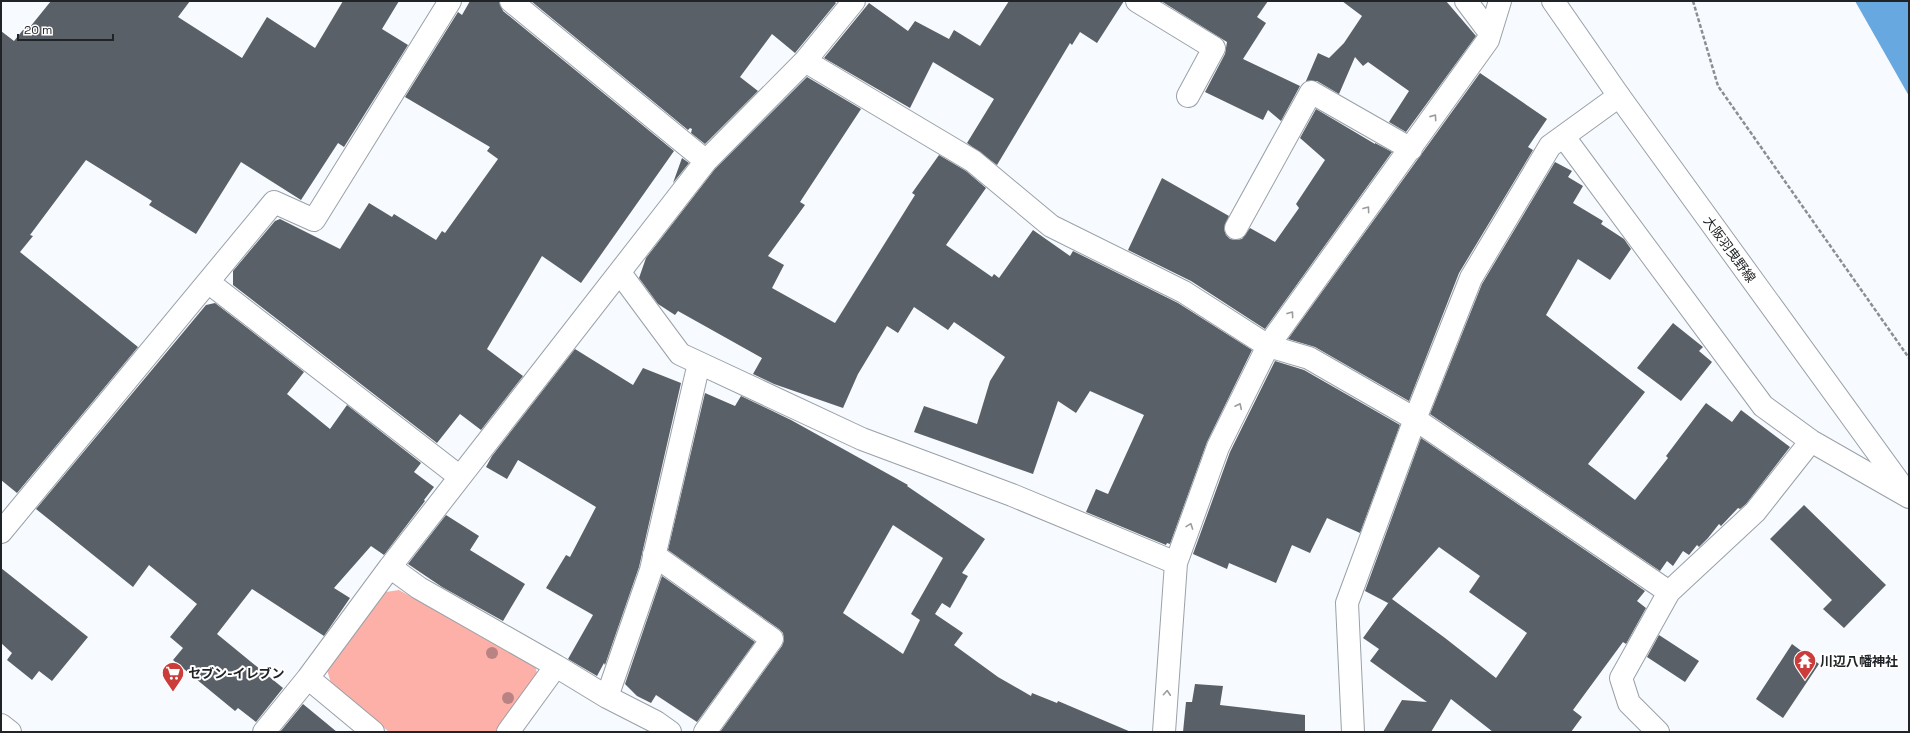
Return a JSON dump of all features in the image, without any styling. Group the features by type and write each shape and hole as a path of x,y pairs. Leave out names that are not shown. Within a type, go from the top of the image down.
{"street":[{"path":"1,532 274,202 314,220 450,1"},
{"path":"511,1 706,161"},
{"path":"264,732 308,678 390,567 706,161 805,61 854,1"},
{"path":"1137,1 1214,48 1188,96"},
{"path":"1466,1 1490,33"},
{"path":"1164,732 1176,563 1218,447 1268,346 1488,40 1500,1"},
{"name":"大阪羽曳野線","path":"1553,1 1619,96 1909,496"},
{"path":"805,61 973,161 1051,226 1184,292 1268,346 1309,358 1415,419 1669,592"},
{"path":"1236,228 1311,92 1411,149"},
{"path":"1353,732 1346,603 1415,419 1471,278 1550,146 1619,96"},
{"path":"1564,136 1763,406 1812,441 1909,496"},
{"path":"620,273 680,354 862,439 1012,495 1176,563"},
{"path":"208,282 460,477"},
{"path":"607,698 651,570 699,363"},
{"path":"1658,732 1629,703 1621,678 1669,592 1755,512 1812,441"},
{"path":"654,555 772,639 705,732"},
{"path":"390,567 419,588 556,666 607,698 656,722 670,732"},
{"path":"508,732 556,666"},
{"path":"308,678 373,732"},
{"path":"1,725 10,732"}],"path":[{"path":"1693,1 1718,86 1909,358"}],"shaded area":[{"path":"399,590 535,665 538,677 498,732 389,732 331,683 327,670 386,592"}],"water":[{"path":"1855,1 1909,1 1909,96"}],"building":[{"path":"51,1 190,1 178,17 242,58 267,17 315,48 343,1 399,1 382,29 408,45 344,147 338,143 301,200 241,162 196,234 149,205 152,201 86,160 30,235 33,236 20,252 138,347 17,493 1,480 1,31 14,41 27,25 30,27"},
{"path":"470,1 499,1 503,11 674,151 581,283 542,256 487,349 523,376 481,430 460,414 437,443 233,285 233,271 275,221 280,219 340,249 369,203 392,217 394,214 436,240 442,231 445,233 498,159 487,151 490,147 405,97 458,12 462,15"},
{"path":"531,1 834,1 836,3 795,53 772,34 740,77 758,91 705,144 691,133 692,129 690,128 688,130"},
{"path":"1009,1 1124,1 1097,43 1080,32 1072,45 1070,43 997,165 967,143 994,99 933,62 910,108 824,58 869,3 908,31 915,21 949,39 954,30 980,46"},
{"path":"1161,1 1268,1 1257,17 1266,23 1243,59 1300,86 1281,121 1268,110 1263,120 1205,92 1225,54 1227,42"},
{"path":"1342,1 1446,1 1476,36 1406,132 1389,122 1409,91 1368,62 1363,66 1355,57 1339,94 1317,81 1306,81 1318,53 1329,58 1344,43 1362,16"},
{"path":"1480,73 1547,119 1528,147 1533,150 1459,273 1409,401 1315,347 1288,339"},
{"path":"807,77 861,109 800,202 805,205 768,256 784,265 772,288 835,323 915,195 912,193 939,155 966,171 986,188 946,245 992,277 994,274 999,278 1033,230 1070,256 1073,251 1178,303 1252,350 1207,442 1170,544 1167,543 1166,545 1086,512 1096,489 1108,494 1144,415 1090,391 1076,413 1058,401 1033,474 914,432 924,406 977,424 990,381 1005,357 954,322 948,330 914,307 898,333 887,326 858,374 843,408 774,384 753,374 762,358 678,311 675,315 658,304 639,278 646,258 715,169"},
{"path":"1316,109 1375,144 1392,152 1265,329 1191,281 1128,250 1162,178 1229,216 1224,229 1226,235 1230,239 1242,239 1250,228 1275,242 1299,208 1296,204 1325,160 1300,138"},
{"path":"682,158 689,163 673,183"},
{"path":"1555,162 1572,171 1568,177 1583,186 1573,203 1603,221 1601,224 1624,239 1631,249 1610,280 1578,259 1546,315 1645,392 1588,464 1635,500 1668,458 1666,456 1706,403 1732,422 1741,410 1790,447 1746,504 1740,509 1738,508 1721,526 1719,524 1708,538 1699,547 1697,545 1689,555 1683,551 1673,566 1667,561 1660,571 1430,414 1482,284"},
{"path":"215,303 304,372 287,394 330,429 347,405 421,463 414,472 434,487 384,555 371,546 334,588 350,598 324,636 252,589 217,634 283,688 256,722 238,708 235,711 173,660 183,648 170,637 197,604 149,565 133,587 36,509 206,305"},
{"path":"1673,323 1703,347 1699,351 1712,362 1681,401 1637,368"},
{"path":"575,349 633,385 643,368 681,383 639,567 605,665 604,663 597,676 568,659 593,615 546,588 566,555 570,557 596,507 518,460 507,479 486,467 492,456"},
{"path":"1275,361 1304,370 1400,425 1360,533 1327,518 1310,553 1292,545 1276,583 1229,563 1227,569 1193,554 1230,452"},
{"path":"705,393 735,406 741,396 791,420 908,485 907,486 985,539 962,573 968,576 950,608 942,603 935,614 963,633 954,645 998,677 1031,696 1032,693 1057,703 1058,701 1131,732 720,732 782,646 784,640 783,633 668,550","holes":["893,525 943,558 911,614 920,620 903,654 843,613"]},
{"path":"1421,438 1645,591 1637,601 1646,608 1626,644 1623,642 1573,710 1582,717 1571,732 1493,732 1451,699 1431,732 1383,732 1402,700 1427,702 1370,661 1379,649 1363,638 1389,602 1388,603 1365,591","holes":["1439,547 1480,576 1469,592 1527,633 1496,678 1392,599"]},
{"path":"1804,505 1886,585 1844,628 1823,609 1832,600 1770,539"},
{"path":"446,515 479,536 470,550 525,584 503,621 442,587 408,564"},
{"path":"1,568 88,637 52,681 39,671 32,680 7,660 12,653 1,643"},
{"path":"662,576 755,642 697,722 656,695 651,703 637,696 625,684"},
{"path":"1659,635 1699,661 1685,682 1647,657"},
{"path":"1792,644 1819,664 1783,718 1756,699"},
{"path":"1195,684 1223,686 1220,705 1305,715 1305,732 1183,732 1186,702 1192,702"},
{"path":"303,704 337,732 280,732"}],"place":[{"name":"川辺八幡神社","path":"1805,680"},
{"name":"セブン-イレブン","path":"173,692"}]}
